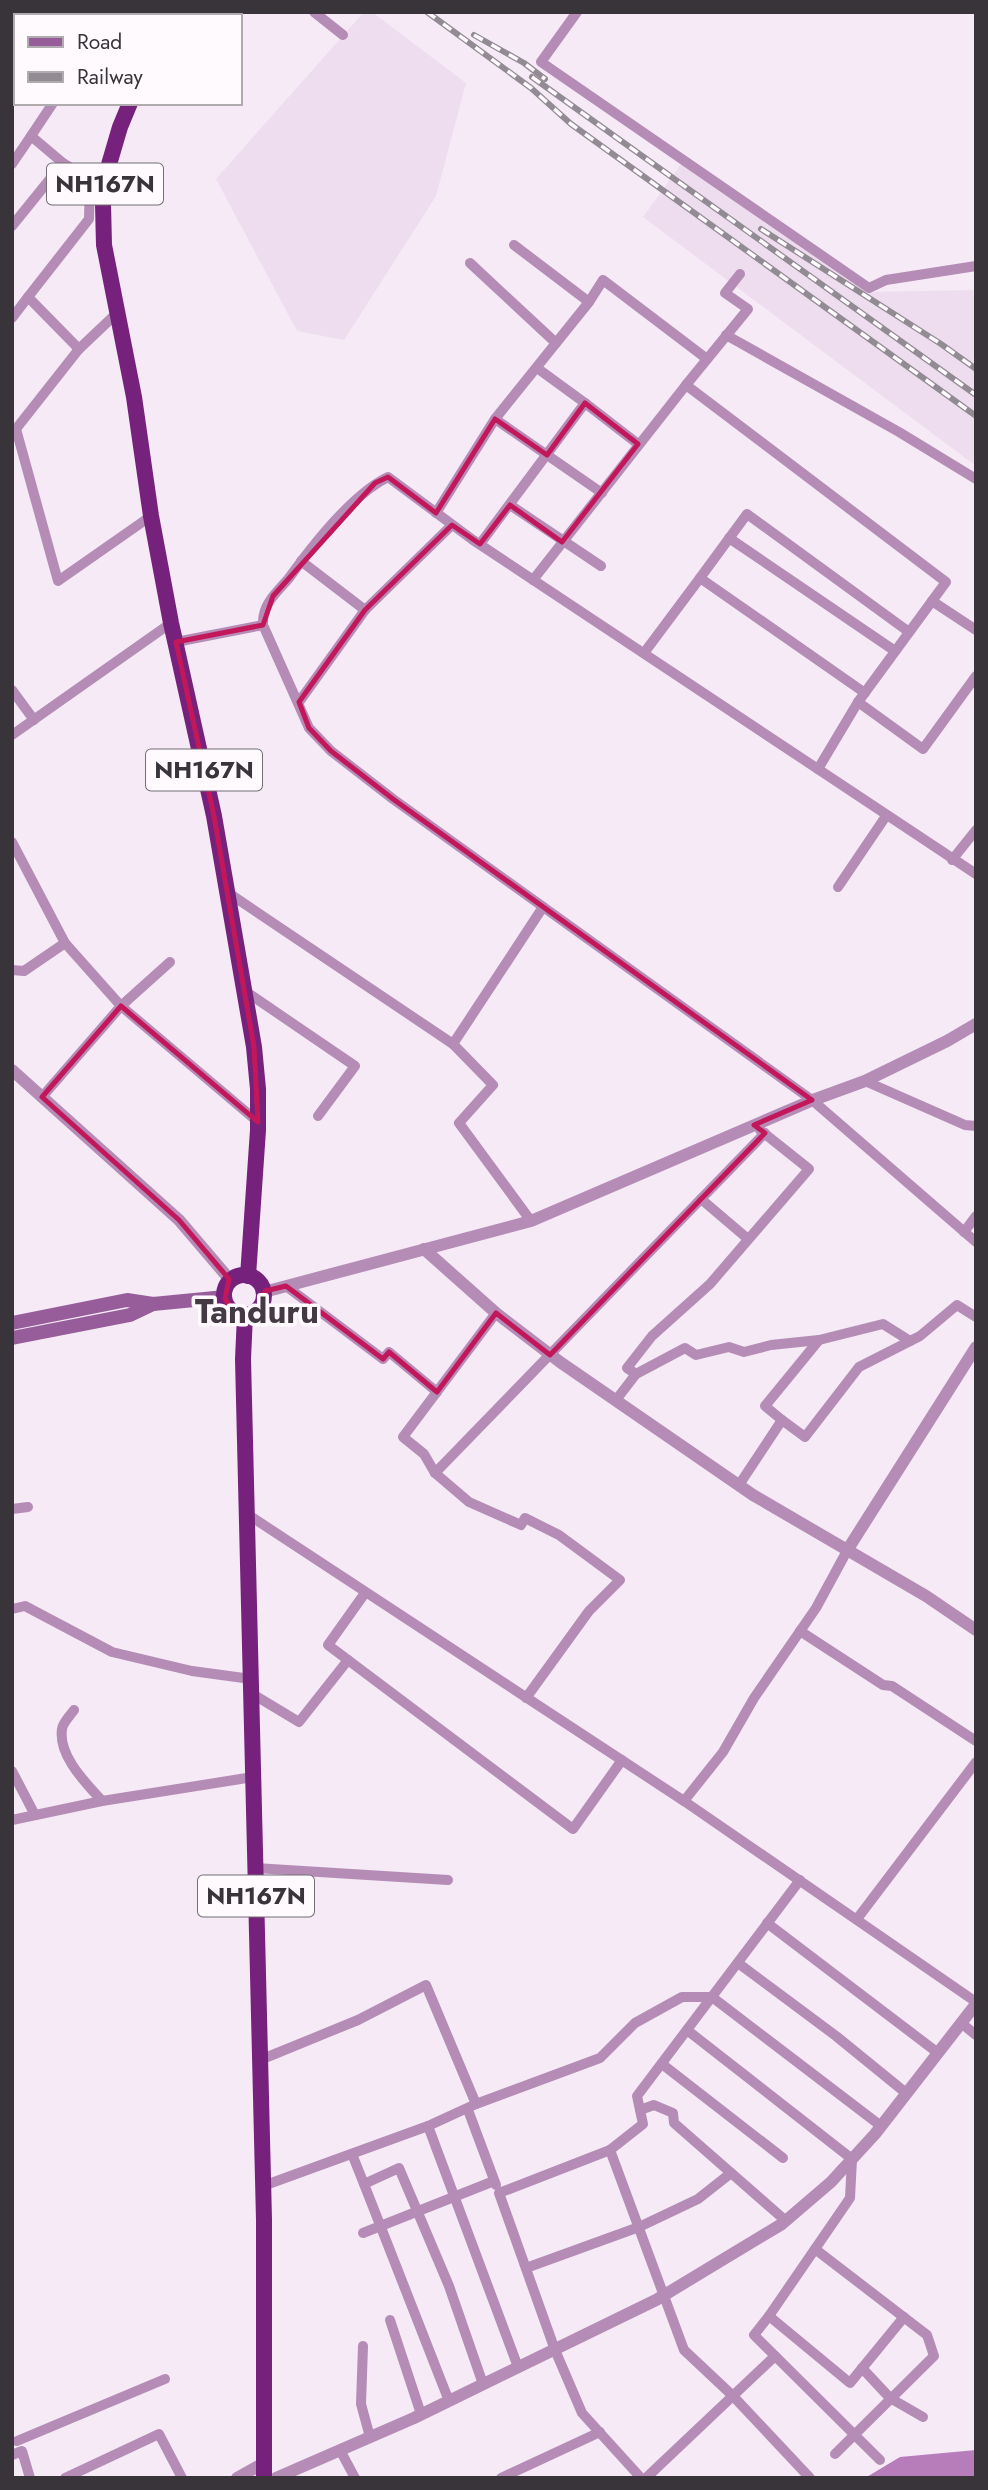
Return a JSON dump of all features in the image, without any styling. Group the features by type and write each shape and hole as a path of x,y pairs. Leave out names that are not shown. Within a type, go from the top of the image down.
{"highway":[{"name":"NH167N","path":"129,105 105,178 103,224 108,269 134,397 170,623 214,816 254,1047 258,1122 248,1276"},
{"path":"248,1276 256,1279 264,1292 262,1306 245,1315 229,1309 225,1297 227,1285 231,1281 237,1277 248,1276"},
{"name":"NH167N","path":"245,1315 243,1359 263,2186 264,2471"}],"main road":[{"path":"12,1323 127,1300 153,1304 225,1297"},
{"path":"12,1338 130,1315 153,1304"}],"street":[{"path":"314,12 343,35"},
{"path":"577,12 541,62 869,288 886,280 976,266"},
{"path":"12,164 52,105"},
{"path":"12,317 89,219 90,179 63,163 31,136"},
{"path":"12,226 63,163"},
{"path":"514,245 589,302"},
{"path":"470,263 556,343"},
{"path":"533,579 748,309 725,293 740,274"},
{"path":"436,513 495,419 589,302 603,280 707,359"},
{"path":"27,297 79,349"},
{"path":"117,313 79,349 14,432 58,581 151,516"},
{"path":"726,335 900,432 976,479"},
{"path":"537,368 638,444"},
{"path":"686,385 946,582 858,702 818,769"},
{"path":"480,544 585,403"},
{"path":"495,419 602,493"},
{"path":"976,874 480,544 388,477 375,483 359,498 301,561 273,596 264,614 263,625 309,728 331,751 393,799 811,1100 976,1242"},
{"path":"510,505 601,566"},
{"path":"644,653 747,514 909,632"},
{"path":"299,702 365,610 452,525"},
{"path":"729,538 895,651"},
{"path":"301,561 365,610"},
{"path":"700,578 865,693"},
{"path":"932,601 976,630"},
{"path":"12,735 170,623"},
{"path":"176,642 263,625"},
{"path":"858,702 923,749 976,676"},
{"path":"12,690 34,720"},
{"path":"838,887 886,816"},
{"path":"952,860 976,830"},
{"path":"12,842 65,943 121,1006 258,1122"},
{"path":"227,892 453,1045 493,1085 459,1123 531,1222"},
{"path":"453,1045 543,907"},
{"path":"12,970 24,971 65,943"},
{"path":"42,1097 121,1006 170,962"},
{"path":"244,991 355,1066 318,1116"},
{"path":"264,1292 531,1222 759,1129 811,1100 865,1081 976,1024"},
{"path":"12,1070 179,1220 231,1281"},
{"path":"865,1081 965,1125 976,1126"},
{"path":"435,1473 701,1199 759,1129"},
{"path":"636,1374 627,1368 652,1336 710,1284 809,1169 759,1129"},
{"path":"701,1199 748,1240"},
{"path":"964,1232 976,1216"},
{"path":"424,1250 496,1313 550,1355 739,1485 926,1596 976,1630"},
{"path":"286,1286 383,1359 389,1352 437,1392"},
{"path":"819,1340 765,1406 805,1437 859,1367 920,1336 957,1306 976,1317"},
{"path":"496,1313 403,1437 424,1454 435,1473 469,1502 521,1525 525,1518 559,1535 620,1580 589,1611 526,1698"},
{"path":"616,1400 636,1374 685,1348 696,1355 729,1347 744,1352 771,1345 819,1340 883,1324 910,1341"},
{"path":"684,1801 723,1752 754,1698 816,1608 848,1549 976,1347"},
{"path":"739,1485 782,1420"},
{"path":"12,1509 28,1507"},
{"path":"247,1514 684,1801 976,2003 881,2126 831,2182 786,2221 664,2295 555,2350 421,2414 276,2478"},
{"path":"365,1593 328,1645 573,1829 622,1760"},
{"path":"12,1609 25,1606 112,1652 251,1686 299,1722 348,1660"},
{"path":"800,1631 883,1685 892,1686 976,1741"},
{"path":"74,1710 62,1726 62,1744 80,1776 102,1801"},
{"path":"857,1919 976,1762"},
{"path":"12,1771 35,1815"},
{"path":"12,1820 102,1801 253,1777"},
{"path":"255,1868 448,1880"},
{"path":"499,2193 610,2150 643,2124 637,2096 800,1880"},
{"path":"767,1923 938,2053"},
{"path":"738,1963 836,2036 906,2094"},
{"path":"260,2060 358,2020 426,1985 472,2107 494,2181 555,2350 582,2413 640,2478"},
{"path":"263,2186 428,2126 600,2058 635,2023 682,1997 712,1997 881,2126"},
{"path":"961,2023 976,2035"},
{"path":"687,2030 852,2159"},
{"path":"662,2064 783,2158"},
{"path":"640,2110 654,2105 673,2113 674,2123 786,2221"},
{"path":"428,2126 518,2367"},
{"path":"610,2150 684,2350 733,2396 810,2478"},
{"path":"352,2154 449,2401"},
{"path":"852,2159 850,2198 754,2335 880,2460"},
{"path":"364,2184 399,2168 449,2286 483,2384"},
{"path":"526,2268 639,2227 698,2199 731,2173"},
{"path":"363,2233 494,2181"},
{"path":"815,2249 927,2335 934,2356 835,2454"},
{"path":"769,2316 850,2383 904,2317"},
{"path":"390,2320 421,2414"},
{"path":"363,2346 361,2404 370,2437"},
{"path":"646,2478 775,2356"},
{"path":"862,2368 890,2398 922,2417"},
{"path":"17,2449 165,2379"},
{"path":"12,2430 30,2478"},
{"path":"501,2478 600,2432"},
{"path":"65,2478 159,2434 182,2478"},
{"path":"340,2450 355,2478"},
{"path":"237,2478 264,2471"}],"highlighted area":[{"path":"585,403 638,444 562,542 510,505 480,544 452,525 365,610 299,702 309,728 331,751 393,799 812,1100 754,1125 765,1133 550,1355 496,1313 437,1392 389,1352 383,1359 286,1286 265,1291 262,1306 251,1314 235,1313 225,1299 229,1279 179,1220 42,1097 121,1006 258,1122 254,1047 214,816 176,642 263,625 273,596 375,483 388,477 436,513 495,419 547,455"}],"shaded area":[{"path":"364,12 372,12 466,83 436,196 344,340 297,331 216,179"},
{"path":"681,164 871,292 976,290 976,466 643,217"},
{"path":"976,2450 976,2478 865,2478 900,2457"}],"railway":[{"path":"427,12 531,88 571,124 976,416"},
{"path":"474,35 524,63 545,79"},
{"path":"532,77 976,395"},
{"path":"761,229 976,369"}],"district":[{"name":"Tanduru","path":"257,1311"}]}
